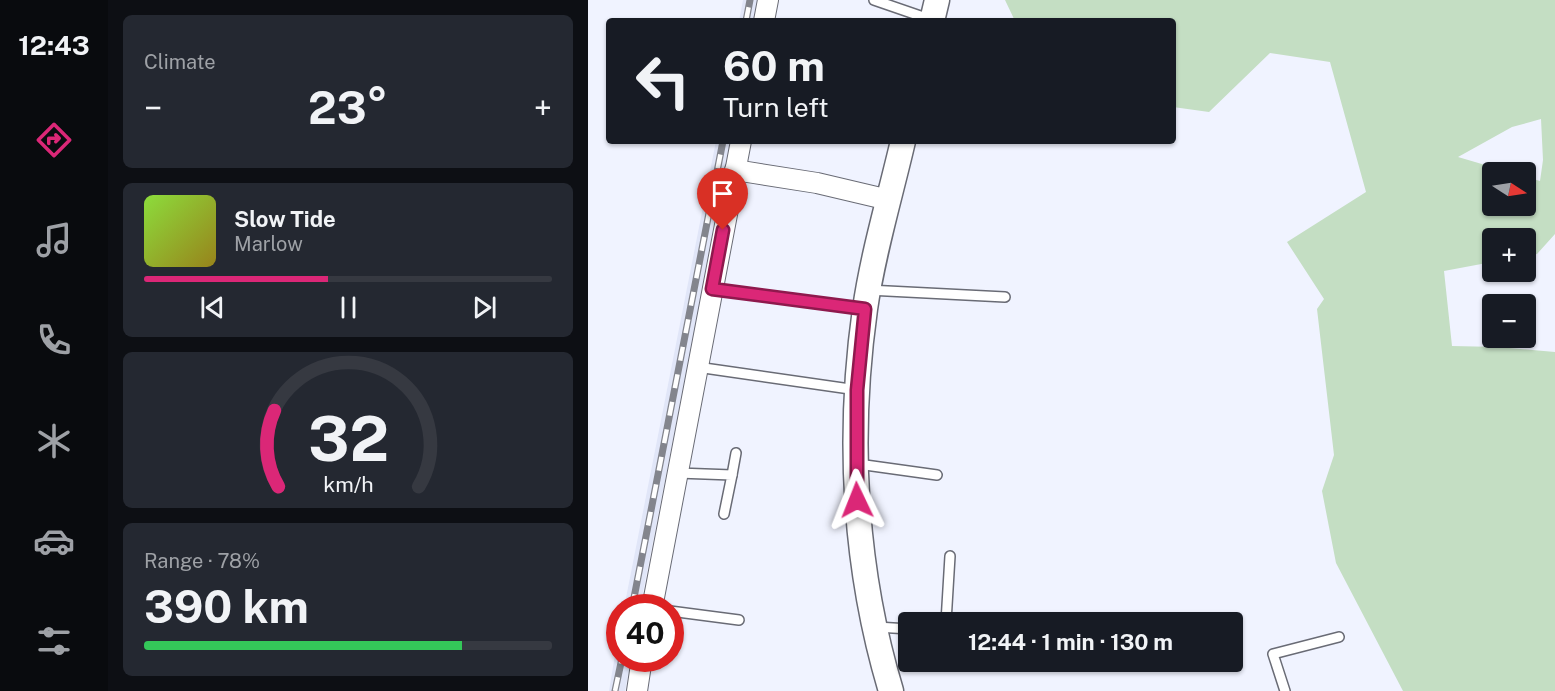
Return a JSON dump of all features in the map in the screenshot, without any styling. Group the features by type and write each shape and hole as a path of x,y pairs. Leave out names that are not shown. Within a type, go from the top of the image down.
{"street":[{"path":"765,18 768,0"},
{"path":"933,18 937,0"},
{"path":"655,594 740,144"},
{"path":"891,691 868,601 860,535 856,464 857,390 867,300 902,144"},
{"path":"735,170 817,183 889,200"},
{"path":"636,691 639,672"}],"lane":[{"path":"874,0 924,18"},
{"path":"712,289 867,300 1005,297"},
{"path":"698,367 857,390"},
{"path":"724,514 736,453"},
{"path":"856,464 938,475"},
{"path":"678,473 732,475"},
{"path":"947,612 950,556"},
{"path":"684,613 739,620"},
{"path":"874,627 898,629"},
{"path":"1285,691 1273,654 1340,637"}],"shaded area":[{"path":"743,0 759,0 756,18 740,18"},
{"path":"715,144 731,144 643,594 627,594"},
{"path":"612,672 629,672 625,691 609,691"}],"green space":[{"path":"1005,0 1555,0 1555,234 1536,254 1536,228 1482,228 1482,264 1444,271 1452,346 1555,352 1555,691 1403,691 1336,563 1322,491 1334,455 1317,309 1324,299 1287,242 1366,192 1330,62 1270,53 1209,112 1176,107 1176,18 1014,18"}],"railway":[{"path":"747,18 750,0"},
{"path":"635,594 722,144"},
{"path":"615,691 619,672"}],"route":[{"path":"723,230 712,289 865,309 857,390 855,440 857,500"}]}
